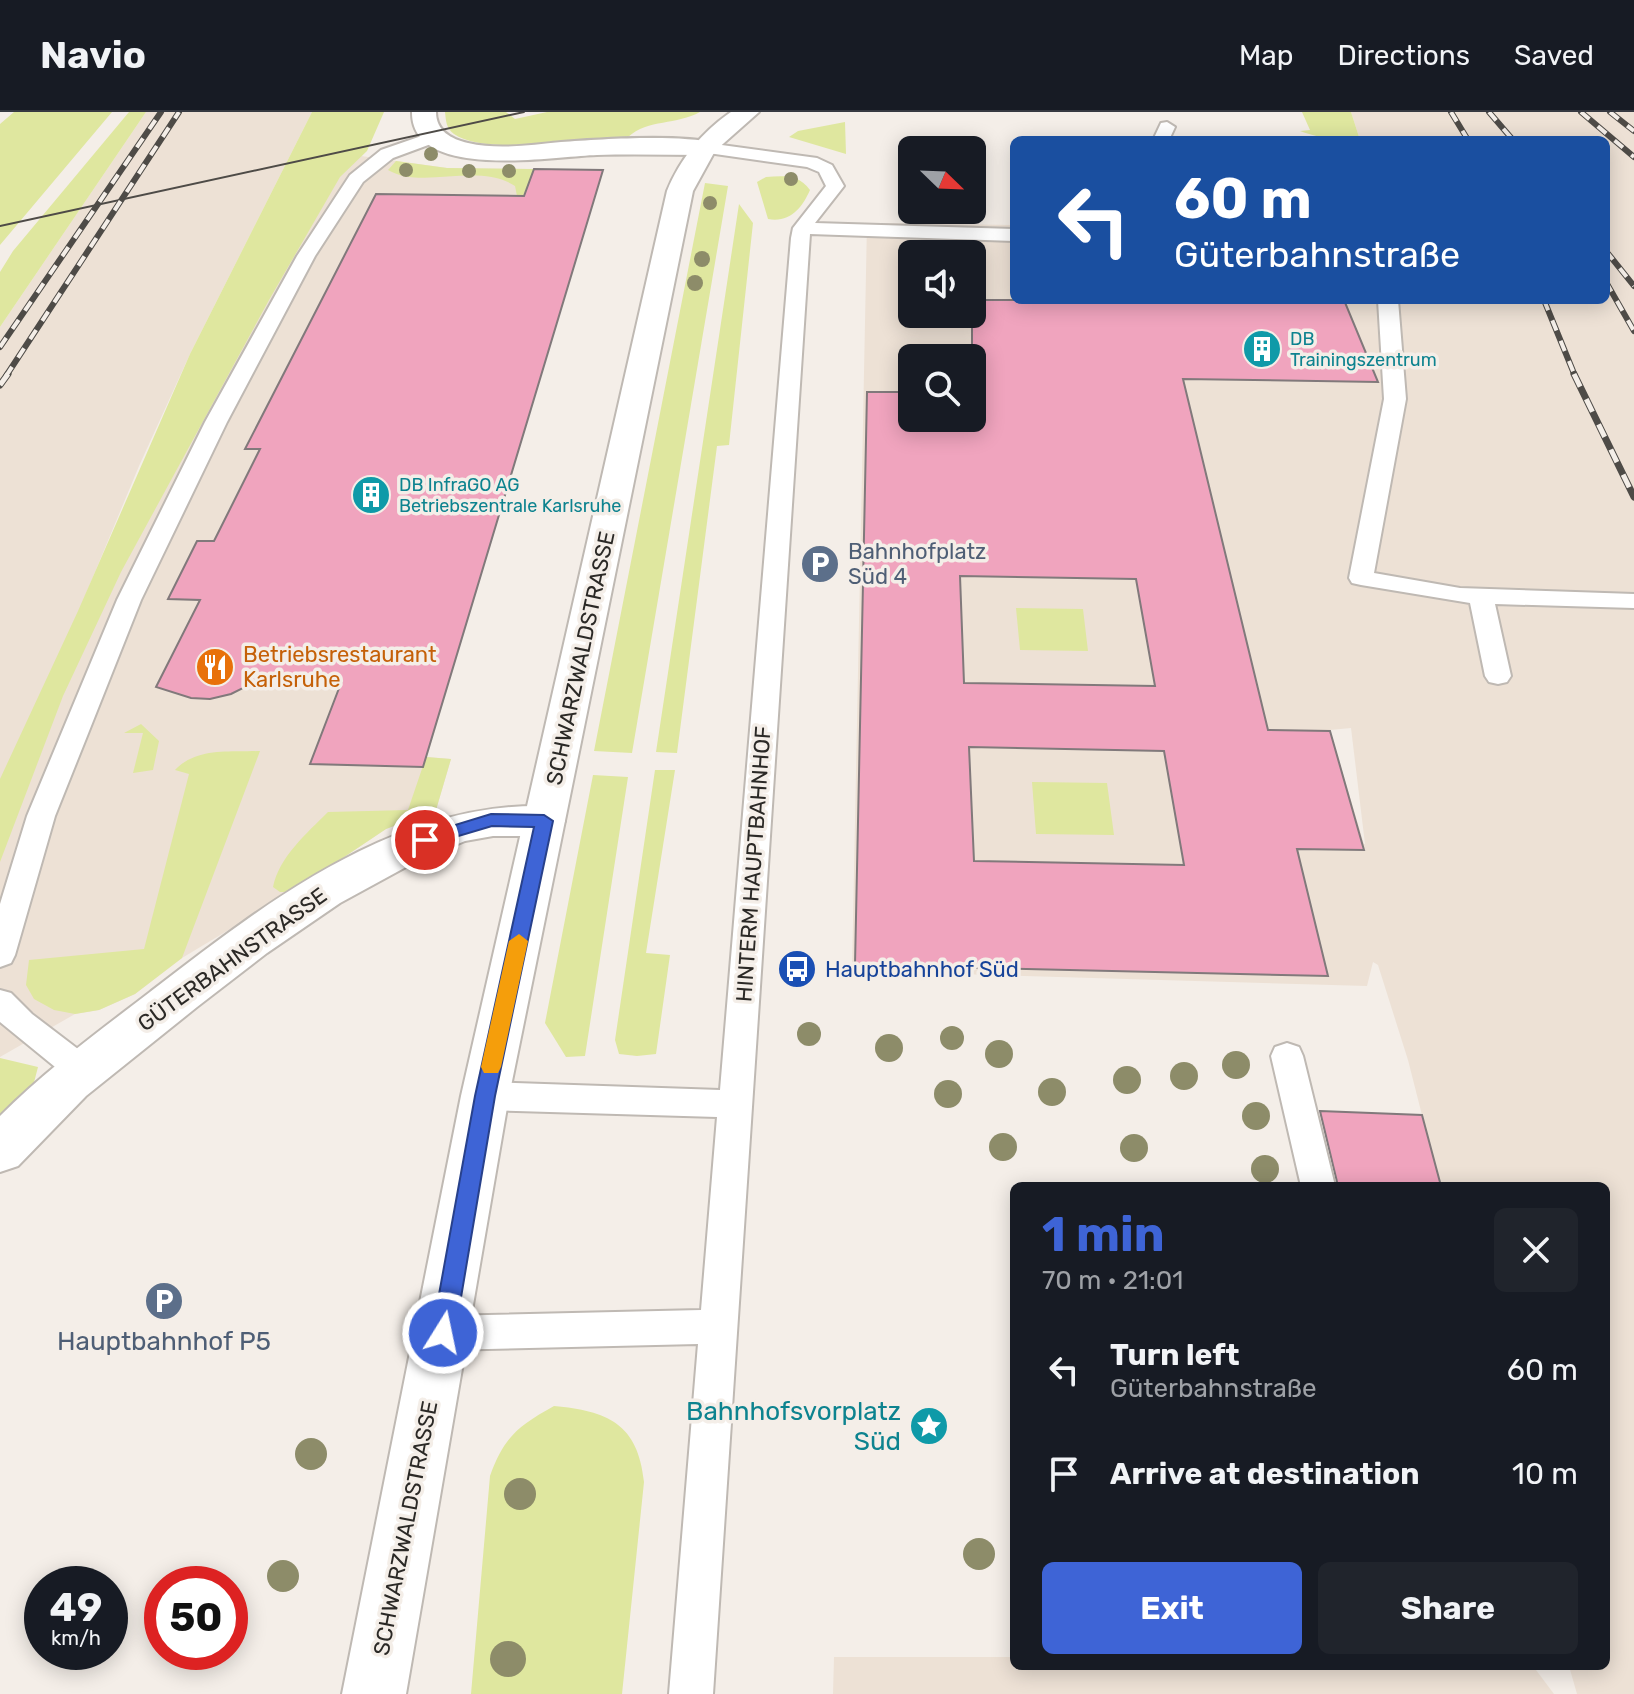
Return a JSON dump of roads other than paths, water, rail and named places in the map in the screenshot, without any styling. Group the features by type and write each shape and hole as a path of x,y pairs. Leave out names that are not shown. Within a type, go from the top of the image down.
{"main road":[{"path":"424,112 424,123 433,137 471,151 707,148"},
{"name":"SCHWARZWALDSTRASSE","path":"374,1694 485,1096 680,191 685,178 723,128 747,112"},
{"name":"GÜTERBAHNSTRASSE","path":"0,1151 13,1134 83,1071 311,897 385,857 445,832 491,820 544,821"}],"lane":[{"path":"0,955 41,816 73,736 129,600 216,422 306,256 356,179 387,154 433,137"},
{"path":"707,148 811,162 826,169 835,186 802,228"},
{"path":"802,228 1010,235"},
{"name":"HINTERM HAUPTBAHNHOF","path":"691,1694 802,228"},
{"path":"1388,304 1395,399 1361,578 1425,590 1481,595 1593,603 1634,601"},
{"path":"1481,595 1498,676"},
{"path":"0,1002 21,1023 83,1071"},
{"path":"1287,1056 1317,1182"},
{"path":"485,1096 735,1104"},
{"path":"443,1333 719,1327"}],"tram line":[{"path":"0,226 524,112"}],"railway":[{"path":"0,347 161,112"},
{"path":"6,376 179,112"},
{"path":"1451,112 1466,136"},
{"path":"1489,112 1510,136"},
{"path":"1581,112 1609,136"},
{"path":"1610,112 1634,131"},
{"path":"1610,137 1634,157"},
{"path":"1610,256 1634,286"},
{"path":"1610,289 1634,331"},
{"path":"1546,304 1575,376"},
{"path":"0,385 8,374"},
{"path":"1574,374 1634,497"}],"place":[{"name":"DB Trainingszentrum","path":"1262,349"},
{"name":"DB InfraGO AG Betriebszentrale Karlsruhe","path":"371,495"},
{"name":"Bahnhofplatz Süd 4","path":"820,564"},
{"name":"Betriebsrestaurant Karlsruhe","path":"215,667"},
{"name":"Hauptbahnhof Süd","path":"797,969"},
{"name":"Hauptbahnhof P5","path":"164,1301"},
{"name":"Bahnhofsvorplatz Süd","path":"929,1426"}]}
